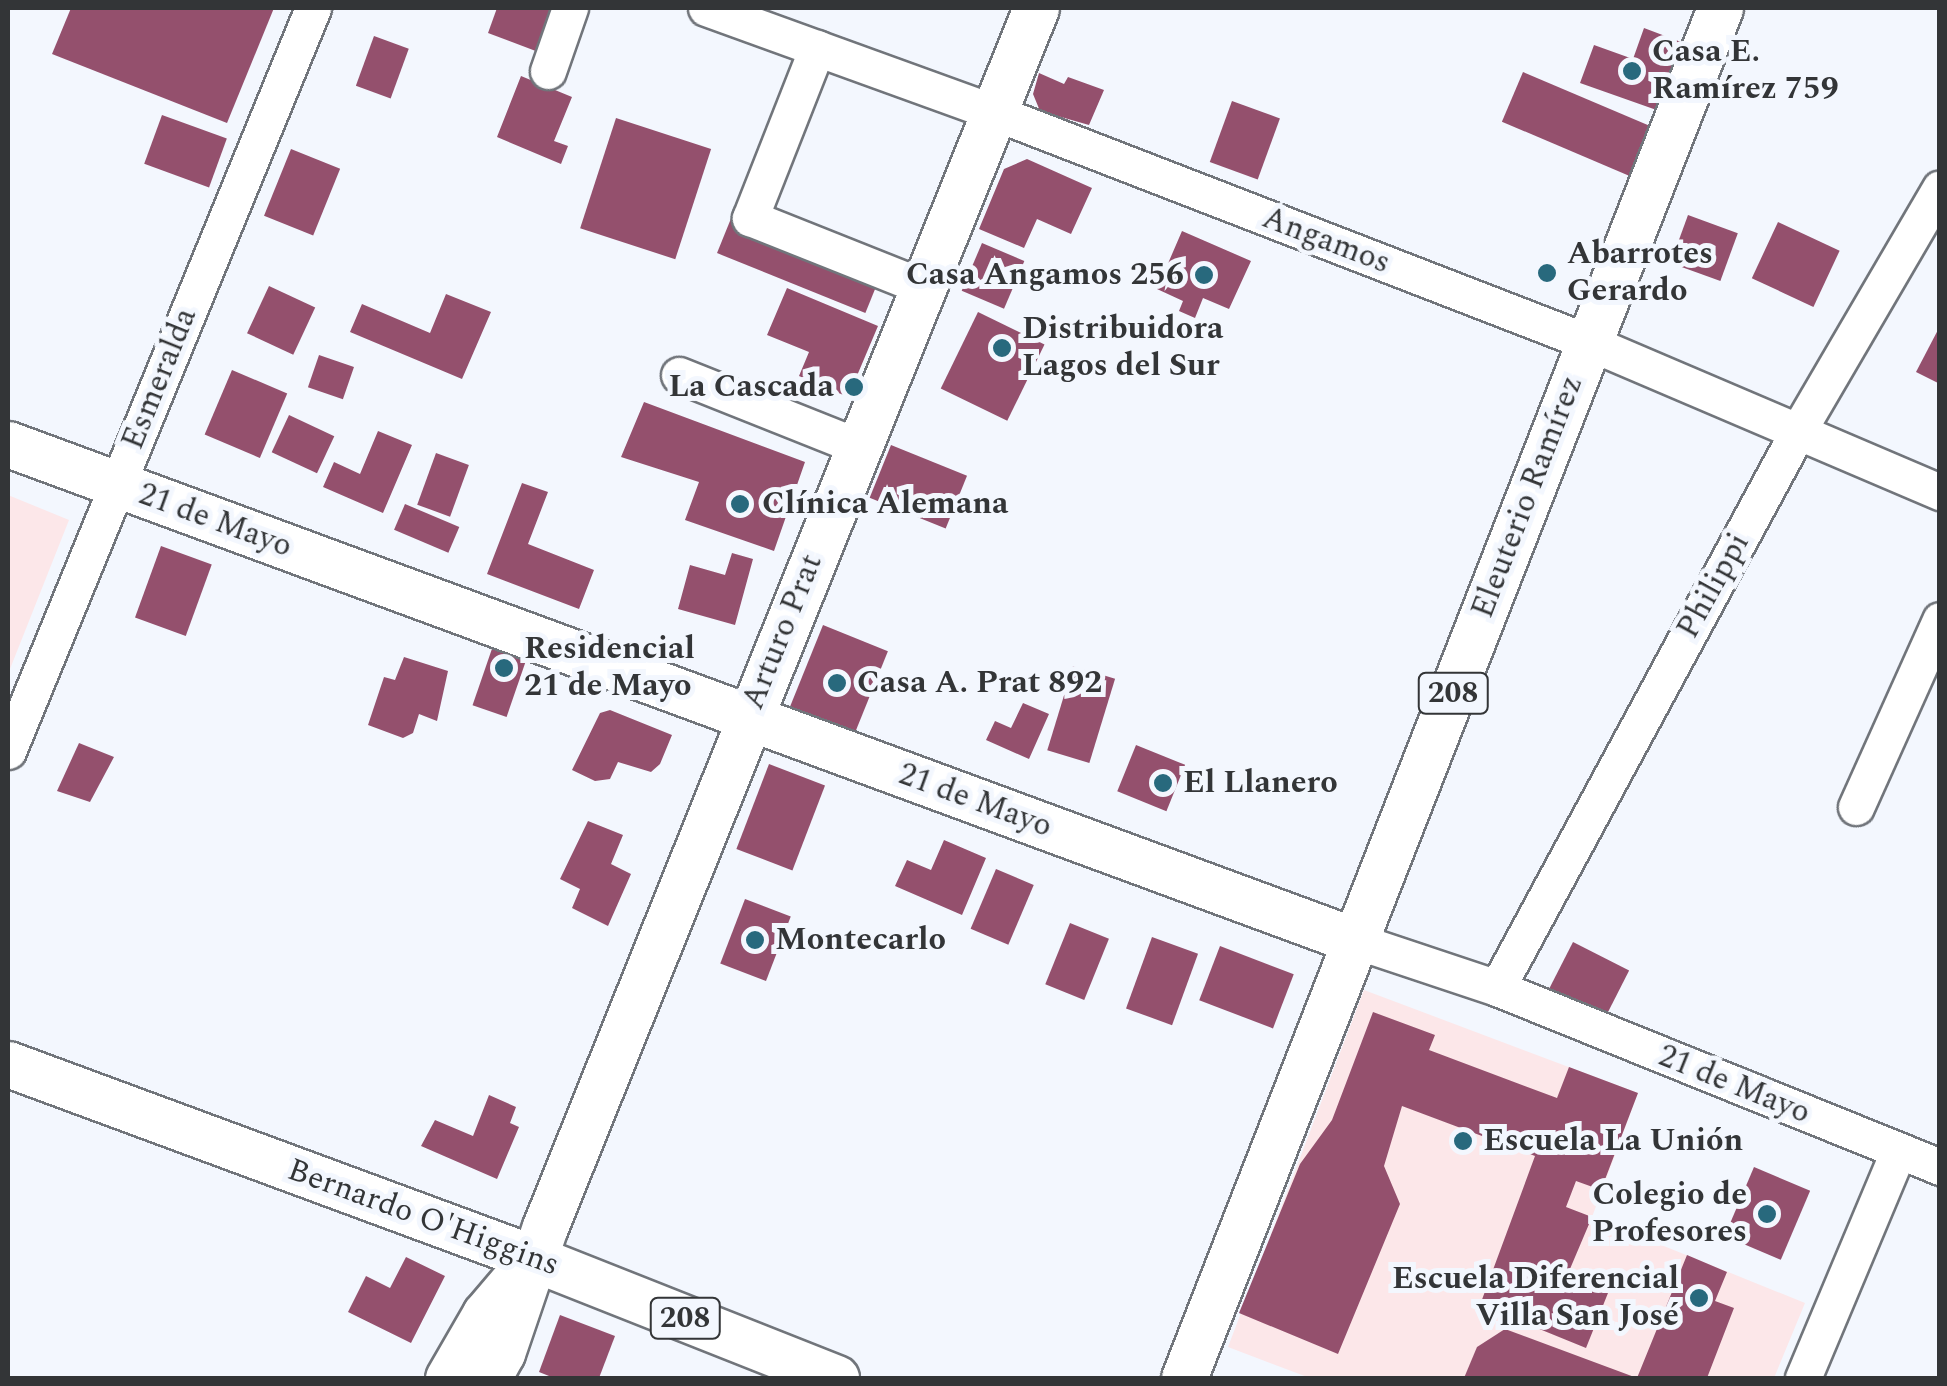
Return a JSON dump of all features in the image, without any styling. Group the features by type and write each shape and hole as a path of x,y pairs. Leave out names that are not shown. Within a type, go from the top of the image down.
{"main road":[{"name":"Arturo Prat","path":"488,1378 502,1353 533,1258 1036,8"},
{"name":"Eleuterio Ramírez","path":"1184,1378 1720,8"},
{"name":"21 de Mayo","path":"8,444 1356,941"},
{"name":"Bernardo O'Higgins","path":"8,1064 533,1258 836,1378"},
{"name":"Arturo Prat","path":"448,1378 485,1314 533,1258"}],"street":[{"name":"Esmeralda","path":"8,751 314,8"},
{"path":"548,72 570,8"},
{"name":"Angamos","path":"706,8 991,112 1588,342 1940,492"},
{"path":"817,48 750,218 921,286"},
{"name":"Philippi","path":"1497,988 1798,431 1940,188"},
{"path":"679,376 857,446"},
{"path":"1856,807 1940,620"},
{"name":"21 de Mayo","path":"1356,941 1497,988 1940,1167"},
{"path":"1803,1378 1898,1152"}],"shaded area":[{"path":"8,495 69,520 8,674"},
{"name":"Escuela La Unión","path":"1364,990 1638,1093 1592,1217 1805,1303 1774,1378 1310,1378 1228,1347"}],"building":[{"path":"71,8 274,8 227,123 52,54"},
{"path":"497,8 544,8 556,12 541,53 488,33"},
{"name":"Casa E. Ramírez 759","path":"1644,28 1689,45 1665,113 1580,83 1594,45 1633,59"},
{"path":"374,36 409,49 391,98 356,86"},
{"path":"1523,72 1658,129 1637,179 1502,122"},
{"path":"1039,73 1064,84 1068,77 1104,90 1089,125 1040,111 1033,94"},
{"path":"521,76 572,97 554,141 568,146 561,164 497,137"},
{"path":"1232,101 1280,118 1258,180 1210,162"},
{"path":"162,115 227,139 209,187 144,164"},
{"path":"616,118 711,149 675,259 580,228"},
{"path":"291,149 340,169 313,236 264,216"},
{"path":"1027,159 1092,188 1071,234 1037,219 1024,248 979,229 1004,169"},
{"path":"1688,215 1738,233 1720,281 1671,263"},
{"path":"732,216 880,276 865,313 717,253"},
{"path":"1778,222 1840,251 1813,307 1752,278"},
{"name":"Casa Angamos 256","path":"1182,231 1251,261 1229,309 1203,298 1195,318 1179,311 1183,301 1157,289"},
{"path":"982,243 1024,261 1004,309 962,291"},
{"path":"269,286 315,308 293,355 247,333"},
{"path":"787,288 878,326 848,397 799,376 809,352 767,335"},
{"path":"446,294 491,312 462,379 350,332 362,304 430,333"},
{"path":"978,312 1045,344 1007,421 941,388"},
{"path":"1940,326 1940,384 1916,372"},
{"path":"319,355 354,367 343,399 308,387"},
{"path":"232,370 287,393 260,458 205,434"},
{"path":"644,402 805,462 774,551 685,520 699,482 621,457"},
{"path":"289,415 334,436 317,473 272,452"},
{"path":"378,431 412,445 383,513 323,487 334,462 360,474"},
{"path":"891,445 967,476 946,529 870,498"},
{"path":"436,453 469,465 450,517 417,505"},
{"path":"522,483 548,492 528,544 594,570 579,609 487,574"},
{"path":"405,504 459,527 448,553 394,530"},
{"path":"161,546 212,564 186,636 135,617"},
{"path":"732,553 753,559 735,625 678,609 690,565 725,575"},
{"name":"Casa A. Prat 892","path":"823,625 888,651 852,741 787,715"},
{"name":"Residencial 21 de Mayo","path":"495,640 529,652 507,717 473,705"},
{"path":"404,657 448,671 437,721 419,714 413,733 403,738 368,725 384,677 395,680"},
{"path":"1073,666 1115,679 1089,763 1047,750"},
{"path":"1023,703 1049,714 1029,759 986,740 995,721 1011,728"},
{"path":"610,710 672,735 660,764 651,772 618,762 610,779 595,781 572,770 600,713"},
{"path":"79,743 114,757 90,802 57,791"},
{"path":"1136,745 1185,765 1166,811 1117,791"},
{"path":"769,764 825,786 792,870 736,849"},
{"path":"588,821 623,835 611,864 631,874 608,926 572,908 580,889 560,879"},
{"path":"944,840 986,858 962,915 895,886 907,860 931,870"},
{"path":"996,869 1034,885 1008,945 971,929"},
{"name":"Montecarlo","path":"745,899 791,917 766,981 720,963"},
{"path":"1070,923 1109,939 1084,1000 1045,984"},
{"path":"1152,937 1198,954 1172,1025 1126,1008"},
{"path":"1573,942 1629,971 1602,1023 1546,995"},
{"path":"1220,946 1294,974 1273,1028 1199,1000"},
{"path":"1373,1012 1435,1035 1429,1050 1557,1098 1569,1067 1638,1093 1601,1190 1576,1181 1566,1207 1592,1217 1567,1276 1608,1293 1586,1348 1480,1305 1535,1156 1402,1106 1384,1166 1400,1204 1338,1354 1239,1313 1300,1164 1332,1120"},
{"path":"489,1095 516,1107 510,1123 519,1127 497,1179 421,1146 435,1120 473,1136"},
{"name":"Colegio de Profesores","path":"1754,1167 1810,1191 1781,1260 1725,1236"},
{"path":"1687,1255 1727,1272 1715,1301 1734,1308 1707,1378 1637,1378"},
{"path":"406,1257 445,1276 411,1343 348,1312 366,1276 390,1288"},
{"path":"560,1315 615,1336 599,1378 554,1378 539,1372"},
{"path":"1505,1329 1637,1378 1464,1378 1477,1347"}],"place":[{"name":"Casa E. Ramírez 759","path":"1632,71"},
{"name":"Abarrotes Gerardo","path":"1547,273"},
{"name":"Casa Angamos 256","path":"1204,275"},
{"name":"Distribuidora Lagos del Sur","path":"1002,348"},
{"name":"La Cascada","path":"854,387"},
{"name":"Clínica Alemana","path":"740,504"},
{"name":"Residencial 21 de Mayo","path":"504,668"},
{"name":"Casa A. Prat 892","path":"837,683"},
{"name":"El Llanero","path":"1163,783"},
{"name":"Montecarlo","path":"755,940"},
{"name":"Escuela La Unión","path":"1463,1141"},
{"name":"Colegio de Profesores","path":"1767,1214"},
{"name":"Escuela Diferencial Villa San José","path":"1699,1298"}]}
